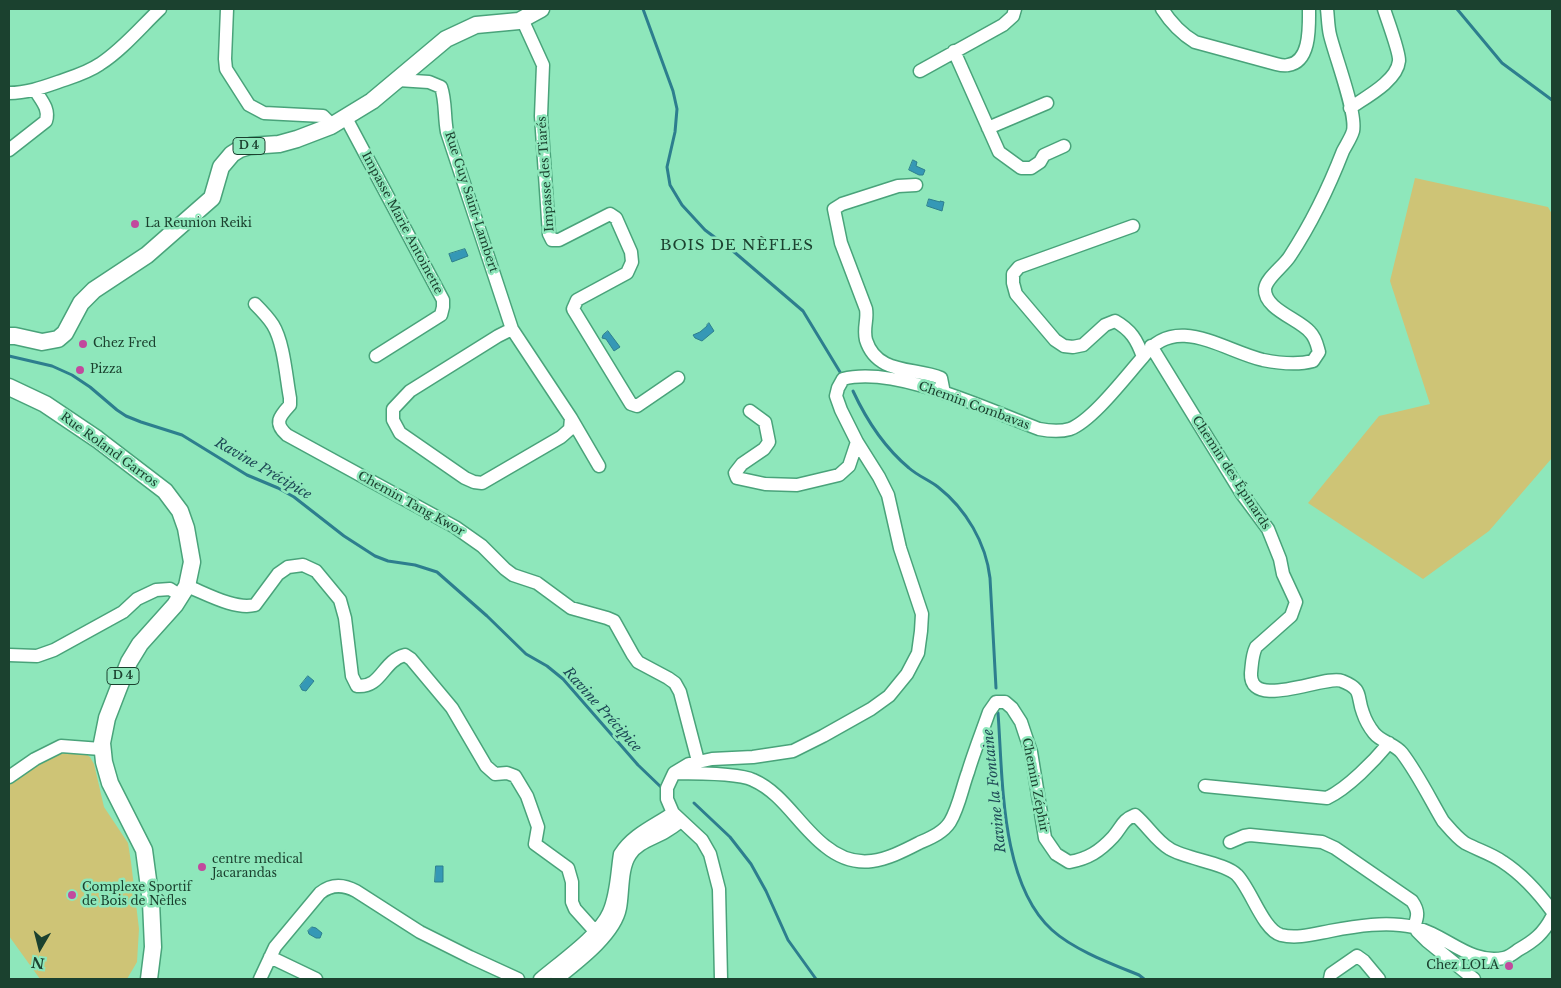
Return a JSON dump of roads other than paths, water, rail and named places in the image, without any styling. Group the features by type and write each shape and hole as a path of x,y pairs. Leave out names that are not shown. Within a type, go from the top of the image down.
{"main road":[{"name":"D 4","path":"9,336 42,342 58,340 65,334 81,303 94,290 147,255 212,198 221,167 240,149 250,146 279,144 310,135 331,126 372,101 446,39 476,25 519,20 541,9"},
{"name":"Rue Roland Garros","path":"9,387 45,404 90,434 165,491 180,511 186,528 192,562 184,591 140,644 130,662 107,718 101,749 110,783 144,850 151,902 153,947 149,979"}],"street":[{"path":"9,93 35,90 84,73 111,56 160,9"},
{"path":"227,9 226,69 249,105 264,113 323,116 331,126"},
{"path":"920,71 1002,25 1013,16 1015,9"},
{"path":"1162,9 1183,35 1195,42 1276,64 1289,65 1300,59 1307,46 1309,9"},
{"path":"1151,346 1177,336 1193,336 1263,360 1303,364 1313,361 1319,352 1317,342 1310,332 1300,323 1274,307 1266,297 1265,289 1289,258 1333,178 1353,131 1350,108 1330,34 1327,9"},
{"path":"1350,108 1387,82 1397,71 1400,59 1384,9"},
{"name":"Impasse des Tiarés","path":"522,19 543,65 540,116 549,234 552,240 559,240 610,214 616,218 631,252 632,262 627,273 577,300 573,309 631,404 636,406 678,378"},
{"path":"954,51 999,152 1021,168 1031,168 1040,162 1044,154 1064,146"},
{"name":"Rue Guy Saint-Lambert","path":"398,80 429,82 441,87 448,132 512,329 571,418 599,466"},
{"path":"9,150 46,121 47,109 35,90"},
{"path":"988,128 1047,103"},
{"name":"Impasse Marie Antoinette","path":"346,118 443,300 444,307 441,315 376,356"},
{"path":"916,185 898,186 842,204 834,209 841,244 866,309 867,315 864,326 867,341 877,359 896,368 941,378 944,393"},
{"path":"1133,226 1019,267 1013,274 1013,284 1016,294 1055,340 1064,346 1073,348 1083,345 1105,325 1115,321 1126,327 1138,343 1143,357"},
{"name":"Chemin Tang Kwor","path":"255,304 265,313 279,337 290,398 290,405 280,416 278,424 282,431 287,436 455,527 482,546 513,575 537,583 571,608 614,621 638,662 661,673 675,683 680,692 698,761"},
{"path":"512,329 410,391 393,409 393,420 400,433 465,478 482,483 561,437 570,429 571,418"},
{"name":"Chemin Combavas","path":"674,773 689,764 712,758 753,757 793,751 871,709 889,696 907,674 918,653 922,631 922,614 900,548 888,495 857,442 836,396 843,379 855,376 871,376 921,386 1039,429 1051,431 1069,429 1083,422 1151,346"},
{"name":"Chemin des Épinards","path":"1151,346 1242,494 1268,529 1280,559 1283,574 1296,602 1291,616 1256,646 1252,653 1251,677 1255,685 1264,690 1282,691 1339,679 1353,686 1360,695 1362,713 1375,734 1401,751 1443,822 1464,842 1502,861 1520,874 1552,911"},
{"path":"750,411 765,422 769,442 764,449 742,464 735,474 737,478 766,484 796,485 839,475 849,466 857,442"},
{"path":"9,655 37,656 54,650 123,612 137,599 156,590 184,591 238,606 247,607 255,605 278,574 288,567 303,565 316,572 340,600 345,618 352,676 357,686 365,687 375,682 395,658 405,655 411,659 452,708 486,766 494,774 507,772 515,776 527,796 538,827 535,844 568,868 572,882 572,902 575,909 598,936"},
{"name":"Chemin Zéphir","path":"674,773 751,778 768,788 824,846 839,856 869,862 877,861 896,855 932,837 941,832 950,822 990,712 996,702 1005,702 1012,708 1021,722 1031,752 1045,838 1056,854 1069,862 1083,860 1099,850 1114,836 1126,818 1135,815 1144,822 1160,843 1172,851 1221,866 1236,873 1269,926 1280,935 1298,937 1347,928 1393,924 1414,927 1444,939 1474,956 1486,959 1506,958 1536,939 1552,917"},
{"path":"1205,786 1327,798 1336,794 1375,759 1389,743"},
{"path":"9,777 34,759 61,746 101,749"},
{"path":"674,773 666,788 667,799 677,817 702,840 710,854 719,889 722,979"},
{"path":"540,979 617,921 626,863 630,855 640,845 665,832 677,817"},
{"path":"1230,842 1250,835 1322,842 1335,848 1412,901 1419,914 1414,927 1426,941 1474,979"},
{"path":"260,979 275,947 320,894 326,888 341,886 349,887 356,891 420,932 518,979"},
{"path":"556,979 598,936"},
{"path":"1330,979 1331,974 1357,956 1364,961 1379,979"},
{"path":"270,957 316,979"}],"water":[{"path":"913,160 917,162 916,166 925,170 923,175 909,170"},
{"path":"929,199 944,202 942,211 927,206"},
{"path":"465,249 468,256 452,262 449,254"},
{"path":"709,323 714,331 702,341 695,338 693,335 700,332"},
{"path":"608,331 620,347 614,351 606,339 602,338"},
{"path":"308,676 314,681 306,691 302,690 300,686"},
{"path":"436,866 443,866 443,882 435,882"},
{"path":"312,927 322,933 320,938 309,934 308,931"}],"waterway":[{"name":"Ravine la Fontaine","path":"643,9 673,91 677,109 675,132 667,167 670,185 682,205 705,230 733,251 803,311 840,372"},
{"path":"1457,9 1502,63 1552,100"},
{"name":"Ravine Précipice","path":"9,356 52,366 72,375 126,416 182,435 247,475 294,497 344,536 375,556 388,561 415,565 437,572 487,616 526,654 547,666 563,679 638,765 663,789"},
{"name":"Ravine la Fontaine","path":"853,391 870,422 884,442 912,471 935,485 948,496 966,516 979,540 988,565 990,578 996,688"},
{"name":"Ravine la Fontaine","path":"998,713 1007,828 1013,858 1022,885 1035,910 1052,930 1071,944 1144,979"},
{"name":"Ravine Précipice","path":"694,803 730,837 751,864 766,891 788,940 816,979"}],"place":[{"name":"La Reunion Reiki","path":"135,224"},
{"name":"Chez Fred","path":"83,344"},
{"name":"Pizza","path":"80,370"},
{"name":"centre medical Jacarandas","path":"202,867"},
{"name":"Complexe Sportif de Bois de Nèfles","path":"72,895"},
{"name":"Chez LOLA","path":"1509,966"}],"district":[{"name":"BOIS DE NÈFLES","path":"737,246"}]}
